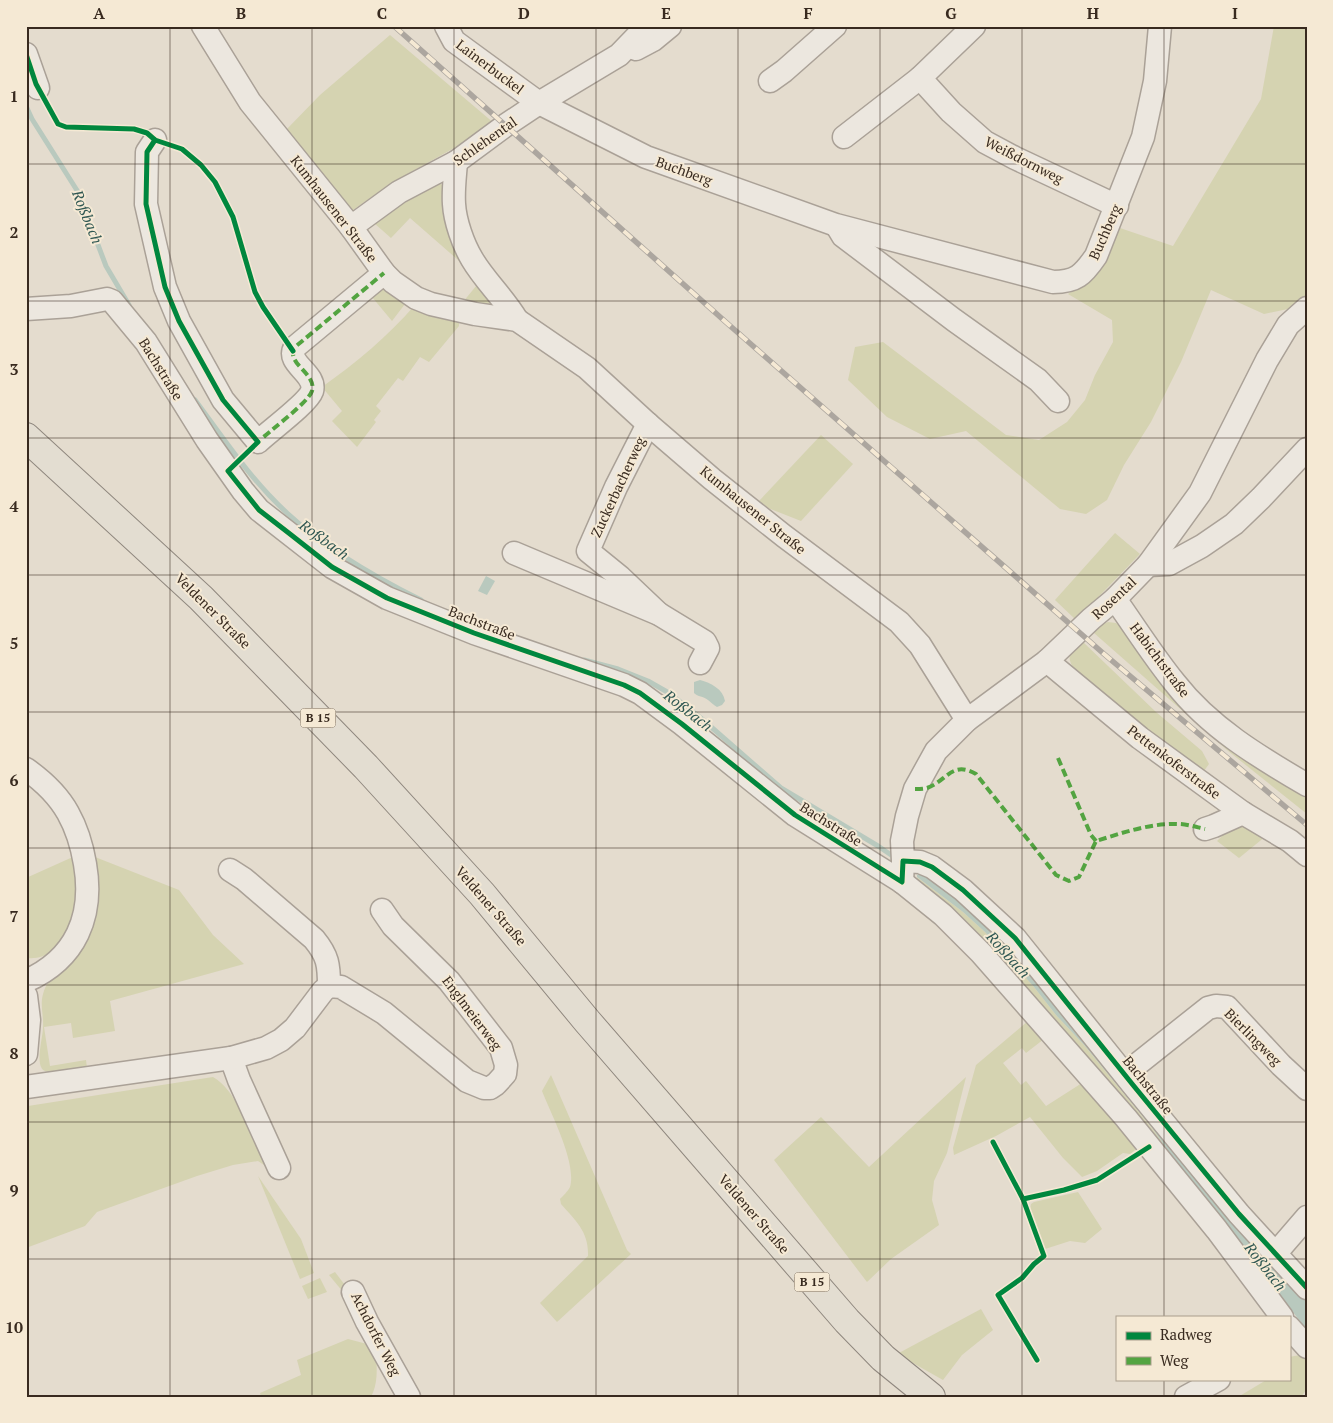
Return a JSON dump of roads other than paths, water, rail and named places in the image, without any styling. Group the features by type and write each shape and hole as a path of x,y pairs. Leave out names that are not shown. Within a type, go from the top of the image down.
{"main road":[{"name":"Veldener Straße","path":"26,437 201,598 366,767 482,894 587,1021 847,1321 883,1358 931,1397"}],"street":[{"name":"Kumhausener Straße","path":"203,26 250,102 351,227 384,273 404,290 431,304 476,314 517,320"},
{"name":"Lainerbuckel","path":"446,26 454,41 539,103"},
{"name":"Schlehental","path":"619,55 647,26"},
{"name":"Schlehental","path":"351,227 399,192 456,162 539,103 619,55 635,50 647,43 670,26"},
{"path":"770,81 835,26"},
{"path":"844,137 920,78 974,26"},
{"name":"Buchberg","path":"539,103 646,157 836,225 1053,282 1067,282 1077,278 1092,263 1117,206 1143,137 1155,81 1160,26"},
{"path":"26,54 38,88"},
{"name":"Weißdornweg","path":"920,78 951,112 985,142 1117,206"},
{"path":"155,140 147,152 146,204 165,286 179,322 222,400 258,442 304,402 312,389 311,382 293,358 295,347 384,273"},
{"name":"Kumhausener Straße","path":"456,162 454,205 461,233 471,258 508,305 517,320 587,368 648,424 784,536 899,622 920,645 968,720"},
{"name":"Buchberg","path":"836,225 843,236 954,320 1038,380 1058,402"},
{"name":"Bachstraße","path":"26,309 71,306 107,299 112,301 146,342 201,431 243,491 259,510 332,567 396,602 474,633 624,685 640,693 682,724 795,815 904,867 943,915 977,948 1138,1132 1211,1223 1281,1316"},
{"name":"Rosental","path":"904,867 902,841 907,816 915,789 936,751 968,720 1048,661 1091,619 1115,599 1148,565 1200,493 1288,325 1307,308"},
{"name":"Zuckerbacherweg","path":"574,580 616,487 648,424"},
{"path":"1148,565 1168,564 1202,546 1234,524 1307,449"},
{"name":"Zuckerbacherweg","path":"588,551 620,577 659,614"},
{"name":"Zuckerbacherweg","path":"514,553 574,580 659,614 705,642 708,648 700,663"},
{"name":"Habichtstraße","path":"1115,599 1175,684 1210,720 1255,754 1307,785"},
{"name":"Pettenkoferstraße","path":"1048,661 1140,738 1243,813 1290,841 1307,855"},
{"path":"26,768 55,795 68,813 78,833 83,852 87,886 85,913 75,940 59,960 26,981"},
{"path":"1206,829 1243,813"},
{"name":"Bachstraße","path":"904,867 920,862 932,867 955,884 1016,938 1239,1214 1307,1288"},
{"path":"26,1087 231,1058 266,1048 281,1040 295,1028 323,991 329,986 327,959 314,939 244,878 230,870"},
{"name":"Englmeierweg","path":"329,986 341,987 384,1013 467,1080 484,1088 490,1088 505,1074 506,1064 501,1048 450,981 393,926 382,910"},
{"path":"26,996 29,1020 26,1054"},
{"name":"Bierlingweg","path":"1125,1074 1208,1008 1216,1006 1227,1007 1281,1065 1307,1089"},
{"path":"231,1058 279,1168"},
{"path":"1275,1254 1307,1217"},
{"name":"Achdorfer Weg","path":"353,1292 406,1396"},
{"path":"1186,1397 1217,1380"}],"water":[{"path":"486,576 495,581 487,595 478,591"},
{"path":"700,680 712,685 722,693 725,701 722,705 717,707 694,693 694,682"},
{"path":"921,873 959,900 1015,954 1196,1166 1307,1303 1307,1330 1184,1174 1153,1129 1085,1046 985,932 963,912 917,877"}],"waterway":[{"name":"Roßbach","path":"26,106 32,119 78,192 106,266 129,305"},
{"name":"Roßbach","path":"195,400 250,473 287,513 334,550 386,582 421,600"},
{"name":"Roßbach","path":"584,660 618,669 648,681 669,693 702,719 781,788 897,859"}],"railway":[{"path":"394,26 728,324 1104,654 1307,825"}]}
